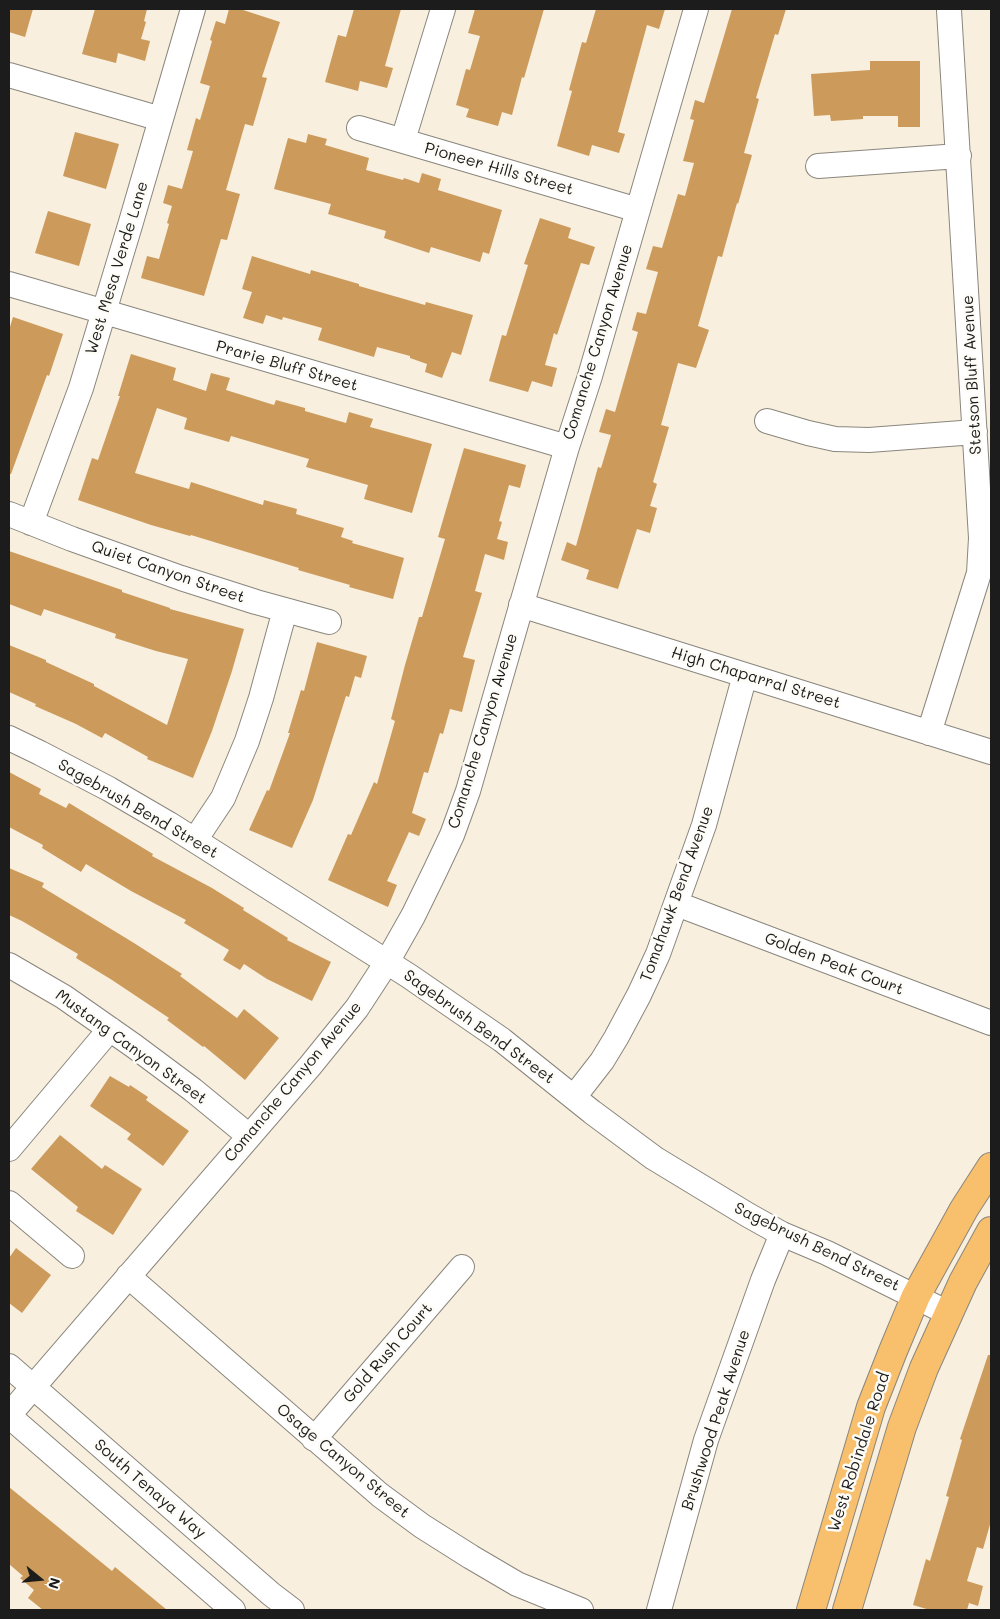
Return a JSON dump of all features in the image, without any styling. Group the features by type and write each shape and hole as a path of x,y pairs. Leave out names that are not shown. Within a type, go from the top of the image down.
{"main road":[{"name":"West Robindale Road","path":"811,1610 870,1407 916,1296 964,1209 991,1167"},
{"name":"West Robindale Road","path":"847,1610 902,1427 924,1368 963,1282 991,1231"}],"street":[{"name":"West Mesa Verde Lane","path":"31,523 82,388 193,9"},
{"path":"403,140 443,9"},
{"name":"Comanche Canyon Avenue","path":"9,1416 310,1066 357,1008 387,962 413,916 452,836 468,791 566,447 590,376 696,9"},
{"name":"Stetson Bluff Avenue","path":"929,732 980,573 982,538 949,10"},
{"path":"9,75 161,119"},
{"name":"Pioneer Hills Street","path":"359,128 638,210"},
{"path":"818,166 958,156"},
{"name":"Prarie Bluff Street","path":"9,284 566,447"},
{"path":"766,421 835,439 869,440 975,432"},
{"name":"Quiet Canyon Street","path":"9,514 181,578 256,602 329,622"},
{"name":"High Chaparral Street","path":"521,605 991,752"},
{"path":"195,840 223,798 247,741 285,610"},
{"name":"Tomahawk Bend Avenue","path":"574,1097 602,1061 634,1004 658,954 704,825 744,675"},
{"name":"Sagebrush Bend Street","path":"9,738 108,789 195,840 387,962 502,1040 654,1158 782,1234 827,1253 948,1313"},
{"name":"Golden Peak Court","path":"677,904 991,1023"},
{"name":"Mustang Canyon Street","path":"9,964 64,997 110,1029 194,1090 249,1136"},
{"path":"9,1149 110,1029"},
{"path":"9,1203 72,1256"},
{"name":"Brushwood Peak Avenue","path":"659,1610 706,1440 749,1317 782,1234"},
{"name":"Gold Rush Court","path":"314,1439 462,1267"},
{"name":"Osage Canyon Street","path":"128,1276 314,1439 422,1526 517,1584 581,1610"},
{"name":"South Tenaya Way","path":"9,1366 271,1594 292,1610"},
{"path":"9,1416 232,1610"}],"building":[{"path":"9,9 33,9 25,37 9,32"},
{"path":"95,9 147,9 144,21 146,22 141,39 150,41 145,61 118,53 116,63 82,54"},
{"path":"229,9 240,9 280,22 262,77 267,78 253,126 245,124 226,190 240,194 227,240 221,239 204,296 141,278 147,256 159,259 172,206 163,203 168,185 182,189 193,151 187,150 196,118 200,120 210,86 200,83 212,41 210,40 216,21 225,24"},
{"path":"354,9 401,9 385,66 393,68 387,88 360,81 358,91 325,82 338,35 346,37"},
{"path":"475,9 544,9 512,115 502,112 498,126 466,117 469,109 456,105 466,69 470,70 480,36 468,33"},
{"path":"596,9 665,9 659,29 647,25 618,132 625,134 619,153 592,145 589,156 557,146 572,91 569,90 582,42 586,43"},
{"path":"732,9 786,9 778,35 775,34 756,98 759,99 744,153 752,155 722,257 718,256 698,326 709,330 696,368 678,363 661,425 669,427 653,482 657,484 650,506 657,508 650,533 637,529 618,589 586,579 589,570 561,560 567,542 576,546 598,467 601,468 611,435 599,432 606,409 615,412 638,332 632,330 637,312 646,314 658,272 646,269 653,246 662,248 678,194 685,196 694,163 683,161 694,120 690,119 695,100 704,103"},
{"path":"870,61 920,61 920,127 898,127 898,116 863,116 863,119 831,121 830,115 814,116 811,74 870,70"},
{"path":"75,132 119,144 106,189 63,176"},
{"path":"308,134 327,139 325,145 369,158 366,170 419,183 422,173 441,179 438,190 502,210 489,254 483,252 480,262 431,247 429,253 384,238 386,231 328,214 331,204 274,189 288,138 306,143"},
{"path":"48,211 91,224 79,266 35,253"},
{"path":"540,218 571,228 568,238 595,247 589,265 581,263 557,335 554,333 545,365 557,368 552,387 532,381 528,392 489,381 502,335 506,336 528,265 524,264"},
{"path":"252,256 310,274 311,270 425,305 426,302 473,315 461,355 452,352 442,378 425,372 427,364 410,358 410,356 377,347 374,357 318,340 322,328 283,317 282,320 266,315 263,324 243,318 252,292 242,289"},
{"path":"13,317 63,334 49,376 47,375 11,474 9,474 9,330"},
{"path":"131,354 176,368 173,380 206,391 211,373 230,378 226,390 274,405 276,400 346,423 349,412 373,419 370,427 432,444 412,513 364,499 368,485 306,467 309,459 231,436 229,442 184,429 187,418 157,408 135,473 189,489 191,482 263,505 264,500 297,509 296,514 344,528 341,537 353,541 352,543 404,558 393,599 349,587 350,585 298,570 299,568 191,535 151,525 78,500 92,458 98,460 120,396 118,396"},
{"path":"464,448 526,465 520,488 509,485 499,521 502,522 497,539 508,542 504,560 485,554 475,591 482,593 463,657 475,660 462,712 450,709 443,734 440,733 428,773 424,772 412,813 426,819 419,836 409,832 387,881 397,885 388,907 328,880 348,834 351,835 374,782 377,784 395,721 391,719 405,665 419,617 422,617 445,539 438,537"},
{"path":"9,551 122,590 122,592 170,609 244,629 212,731 193,778 147,759 148,757 105,733 102,738 9,692 9,645 46,660 46,662 94,684 94,686 167,725 188,659 115,638 116,634 44,609 41,616 9,604"},
{"path":"317,642 367,656 361,678 355,676 349,697 346,696 313,800 292,848 249,830 267,790 269,791 290,733 288,733 301,690 304,691"},
{"path":"9,772 41,789 39,794 66,808 69,803 153,854 152,856 212,888 244,908 243,910 288,938 287,940 331,962 312,1001 267,979 244,964 240,970 223,960 229,950 184,923 186,920 131,891 86,864 81,872 42,848 43,845 9,827"},
{"path":"9,868 44,883 42,887 182,974 180,976 237,1018 244,1009 279,1038 245,1080 204,1046 167,1020 169,1018 76,958 78,954 9,915"},
{"path":"110,1076 129,1087 130,1085 148,1097 146,1100 189,1131 163,1166 127,1139 131,1134 90,1106"},
{"path":"60,1135 102,1169 105,1165 142,1189 113,1235 76,1211 78,1207 31,1169"},
{"path":"16,1248 51,1275 22,1313 9,1303 9,1258"},
{"path":"988,1355 991,1355 991,1521 983,1549 977,1547 967,1581 983,1586 978,1606 969,1603 967,1610 930,1610 913,1605 926,1559 930,1561 949,1497 946,1496 962,1440 960,1439"},
{"path":"9,1487 112,1571 115,1567 167,1610 43,1610 28,1598 34,1590 20,1578 23,1576 9,1564"}]}
